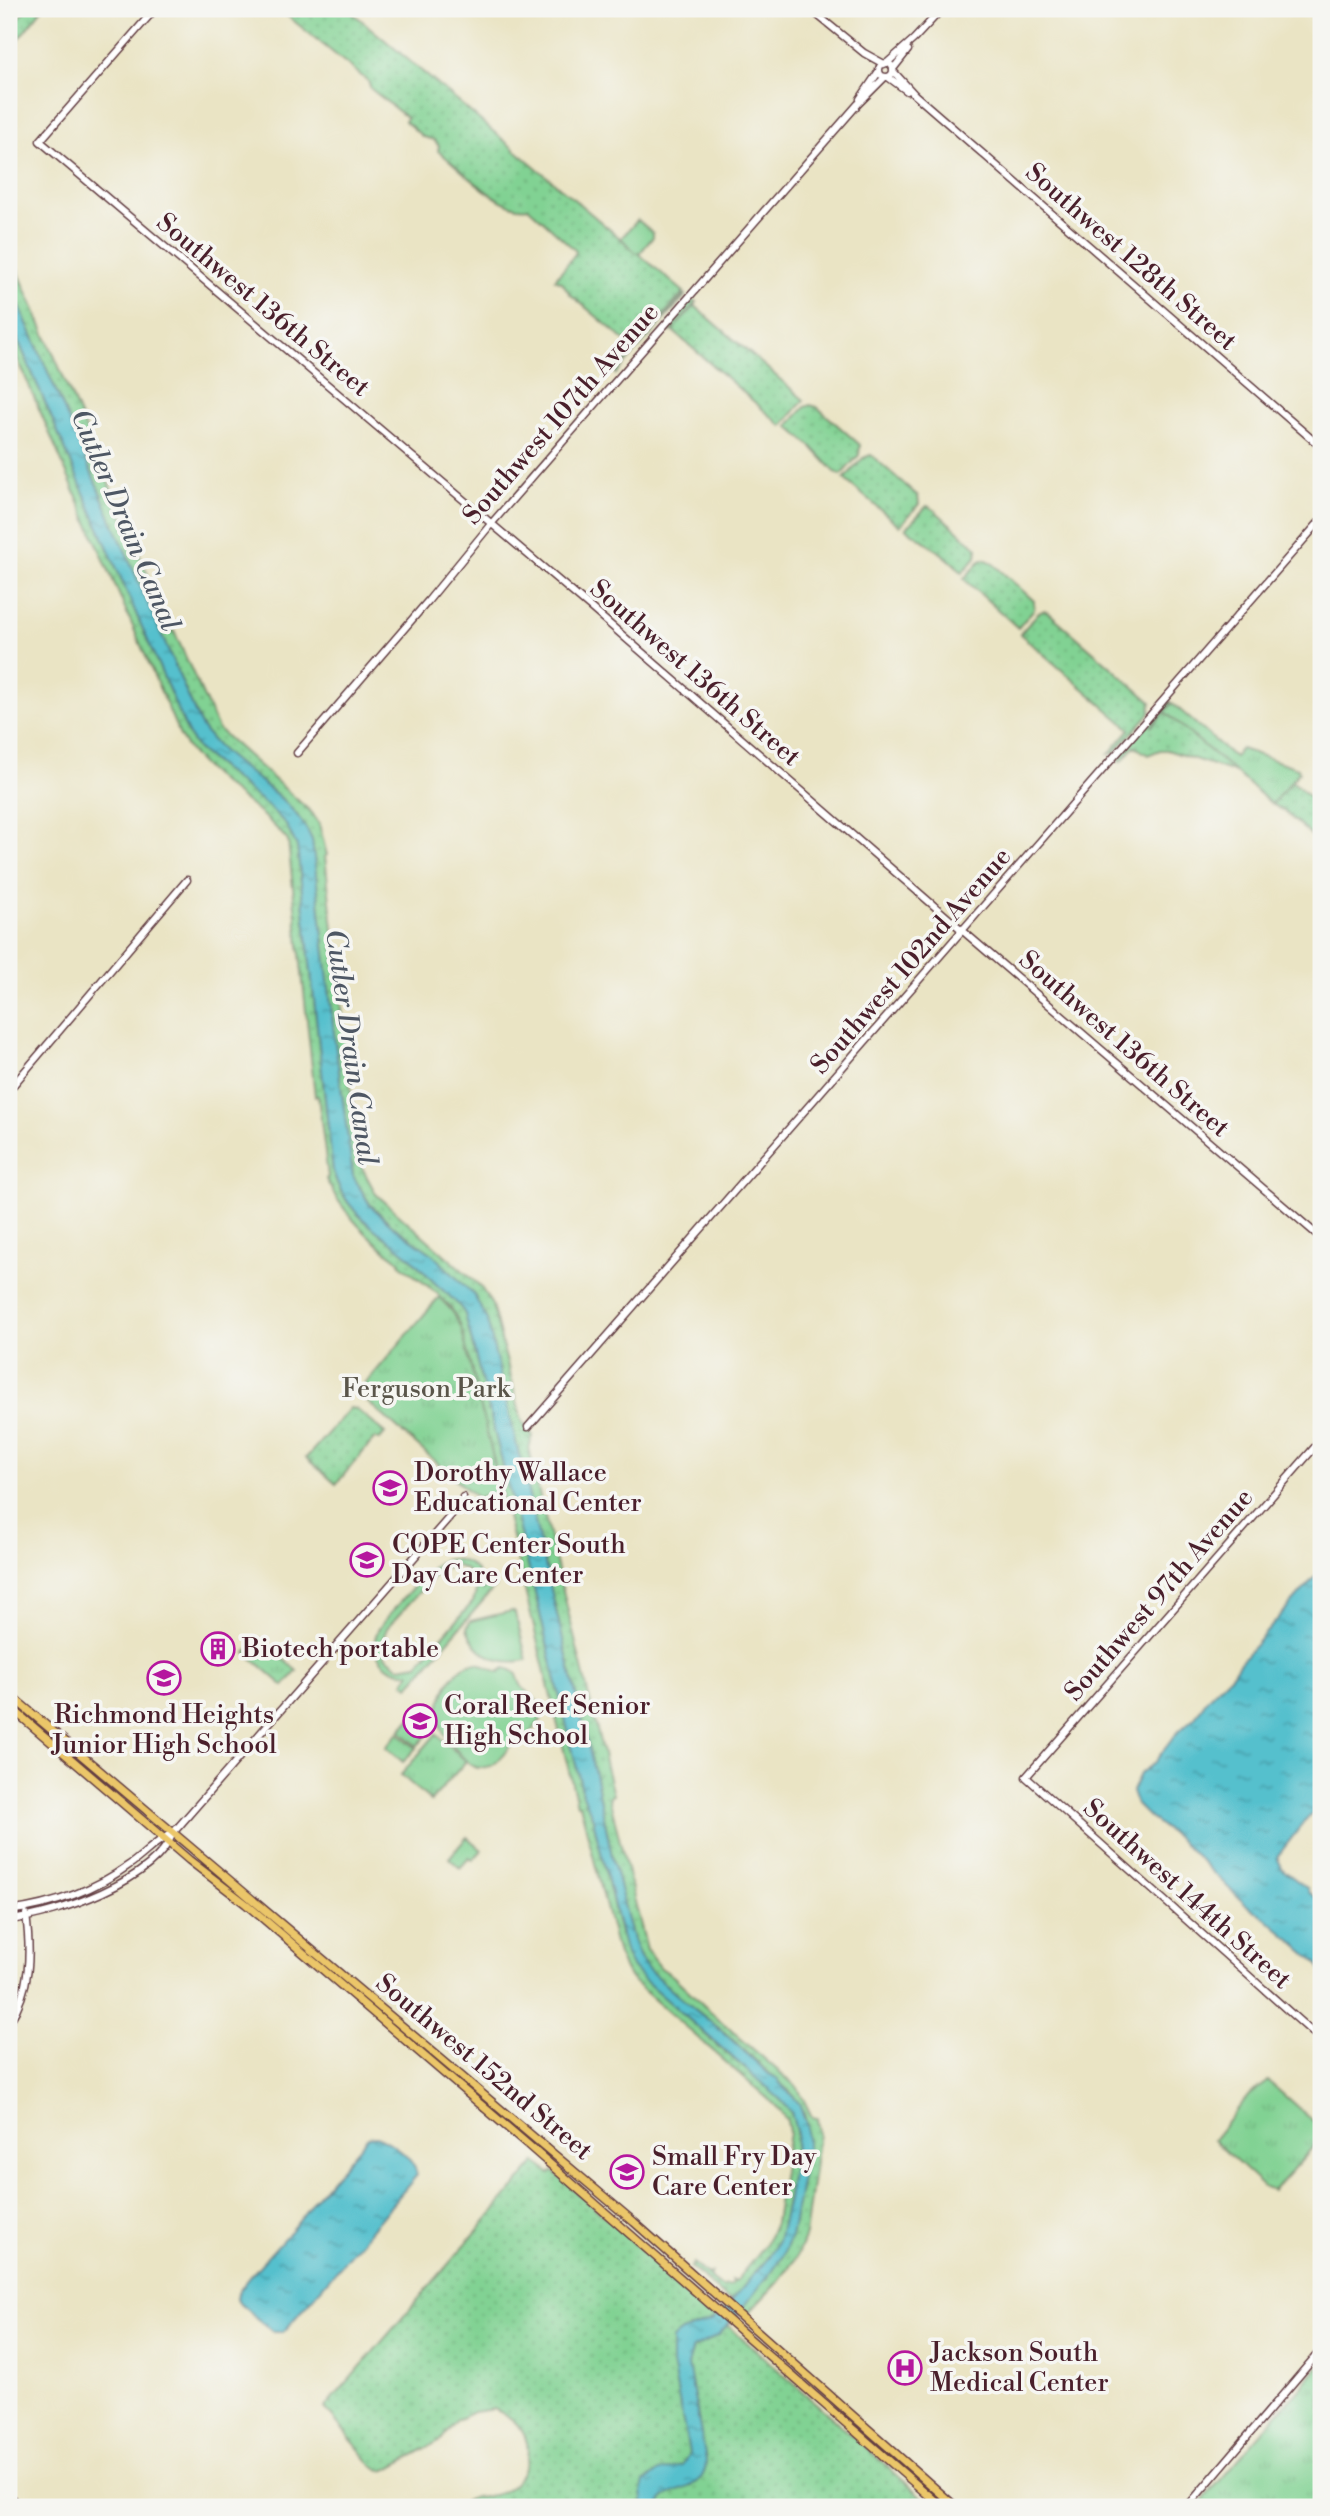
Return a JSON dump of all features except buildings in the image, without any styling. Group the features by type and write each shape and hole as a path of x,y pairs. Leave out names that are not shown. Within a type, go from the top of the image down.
{"main road":[{"name":"Southwest 152nd Street","path":"9,1693 368,1996 738,2314 957,2507"},
{"name":"Southwest 152nd Street","path":"9,1706 166,1840 246,1904 732,2321 942,2507"},
{"path":"50,1742 57,1734"}],"street":[{"name":"Southwest 136th Street","path":"155,9 40,141 491,524 1321,1238"},
{"path":"810,9 864,53 879,71 890,74"},
{"name":"Southwest 107th Avenue","path":"858,104 879,71 942,9"},
{"name":"Southwest 107th Avenue","path":"297,752 491,524 858,104 890,74 914,39"},
{"path":"864,53 886,64 890,74"},
{"name":"Southwest 128th Street","path":"890,74 1321,447"},
{"name":"Southwest 102nd Avenue","path":"528,1427 1321,520"},
{"path":"9,1090 187,880"},
{"name":"Southwest 97th Avenue","path":"1026,1777 1321,1440"},
{"path":"9,1920 70,1906 104,1892 143,1867 455,1511 463,1497"},
{"name":"Southwest 144th Street","path":"1026,1777 1321,2040"},
{"path":"9,1911 70,1897 105,1881 166,1840"},
{"path":"9,2023 19,2006 28,1979 30,1951 26,1908"},
{"path":"1187,2507 1321,2350"},
{"path":"9,2497 21,2507"}],"green space":[{"path":"26,9 42,9 9,51 9,31"},
{"path":"279,9 348,9 684,292 634,348 570,294 562,282 555,279 576,253 575,250 528,207 506,203 481,187 438,151 439,146 434,140 423,137 405,121 407,118 371,89 368,81"},
{"path":"638,220 653,233 653,237 640,253 636,253 621,238"},
{"path":"9,250 172,631 218,729 312,813 319,824 327,855 359,1162 376,1194 480,1286 492,1305 522,1421 533,1436 529,1447 532,1464 613,1795 609,1797 647,1950 661,1968 798,2088 812,2117 817,2118 819,2133 805,2235 796,2258 746,2316 741,2310 742,2307 780,2260 791,2237 807,2150 804,2113 791,2093 724,2032 677,1995 647,1968 640,1958 613,1861 597,1783 487,1320 474,1295 431,1253 394,1227 370,1204 353,1176 312,840 289,806 227,754 200,724 9,282"},
{"path":"684,294 686,295 616,374 615,371"},
{"path":"691,299 696,302 677,325 695,306 804,400 782,426 673,331 676,327 670,332 666,329"},
{"path":"9,319 189,736 198,749 285,823 297,846 333,1172 355,1212 412,1259 465,1314 583,1794 593,1819 620,1933 633,1968 774,2093 788,2107 795,2122 797,2143 778,2241 733,2300 726,2298 691,2267 694,2263 707,2275 711,2273 709,2277 723,2288 728,2287 732,2284 731,2280 735,2282 766,2244 775,2223 789,2132 787,2121 775,2105 634,1982 618,1955 580,1804 577,1804 460,1324 439,1295 358,1225 340,1204 326,1179 328,1177 318,1096 315,1096 288,841 261,814 203,765 190,752 180,736 9,339"},
{"path":"810,405 817,407 860,445 859,455 841,475 788,426"},
{"path":"871,455 918,496 919,504 900,526 844,479 863,458"},
{"path":"927,506 977,548 976,557 962,573 944,555 906,528"},
{"path":"984,559 991,562 1034,601 1034,609 1018,628 964,579"},
{"path":"1048,612 1151,702 1150,713 1114,753 1109,754 1130,729 1020,634 1038,613"},
{"path":"1168,700 1171,703 1151,727 1165,712 1237,773 1167,750 1148,755 1134,746 1122,761 1119,761 1122,753"},
{"path":"1172,703 1234,757 1241,749 1298,768 1299,772 1272,804 1165,712"},
{"path":"1292,781 1316,803 1321,804 1321,844 1284,811 1272,804"},
{"name":"Ferguson Park","path":"439,1297 452,1311 461,1327 501,1490 477,1498 362,1397 364,1391 361,1389"},
{"path":"350,1408 356,1409 385,1433 379,1440 375,1438 336,1484 306,1458"},
{"path":"449,1559 469,1564 480,1577 483,1590 490,1583 495,1587 409,1686 404,1682 410,1673 387,1666 377,1654 375,1639 378,1630 396,1606 423,1577 439,1563","holes":["451,1565 469,1573 475,1582 473,1602 418,1664 400,1667 385,1656 382,1641 387,1628 438,1571"]},
{"path":"512,1611 515,1613 527,1660 507,1661 490,1656 476,1645 467,1628 470,1621"},
{"path":"260,1638 297,1671 284,1686 246,1653"},
{"path":"477,1663 499,1672 505,1668 514,1672 523,1688 540,1704 541,1720 526,1735 517,1738 495,1764 481,1768 470,1764 459,1753 439,1721 440,1703 448,1684 461,1669"},
{"path":"412,1717 430,1732 417,1746 400,1731"},
{"path":"398,1733 416,1748 403,1762 386,1747"},
{"path":"436,1734 466,1761 431,1801 401,1775"},
{"path":"467,1837 482,1850 460,1868 449,1858"},
{"path":"1268,2081 1321,2128 1321,2138 1273,2191 1265,2188 1213,2140 1249,2095"},
{"path":"536,2162 550,2174 553,2171 923,2498 919,2507 457,2507 473,2498 502,2492 518,2479 523,2471 528,2452 523,2433 512,2419 494,2409 473,2412 457,2420 441,2440 386,2470 380,2471 373,2466 325,2408"},
{"path":"1321,2364 1321,2507 1197,2507"}],"water":[{"path":"9,282 200,724 226,754 289,806 312,840 353,1176 370,1205 394,1227 431,1253 474,1295 487,1320 597,1783 613,1861 640,1958 647,1968 677,1995 778,2079 799,2103 807,2126 807,2150 791,2237 780,2260 718,2336 693,2348 688,2365 706,2460 705,2469 698,2481 664,2497 659,2507 644,2507 644,2482 659,2472 682,2466 689,2453 672,2364 672,2339 682,2332 713,2320 769,2257 778,2241 788,2199 797,2134 791,2112 782,2101 642,1978 626,1955 593,1819 583,1794 465,1314 412,1259 355,1211 339,1187 333,1171 297,846 285,823 198,749 189,736 9,319"},
{"path":"1321,1570 1321,1806 1308,1817 1277,1857 1283,1870 1321,1901 1321,1969 1268,1920 1244,1903 1180,1840 1150,1818 1137,1805 1132,1791 1140,1774 1154,1763 1177,1733 1195,1717 1208,1698 1232,1674"},
{"path":"376,2136 401,2152 412,2163 417,2175 297,2317 283,2332 273,2332 240,2304 238,2293 368,2137"}],"place":[{"name":"Dorothy Wallace Educational Center","path":"390,1488"},
{"name":"COPE Center South Day Care Center","path":"367,1560"},
{"name":"Biotech portable","path":"218,1649"},
{"name":"Richmond Heights Junior High School","path":"164,1678"},
{"name":"Coral Reef Senior High School","path":"420,1721"},
{"name":"Small Fry Day Care Center","path":"627,2172"},
{"name":"Jackson South Medical Center","path":"905,2368"}],"water label":[{"name":"Cutler Drain Canal","path":"125,520"},
{"name":"Cutler Drain Canal","path":"351,1047"}]}
